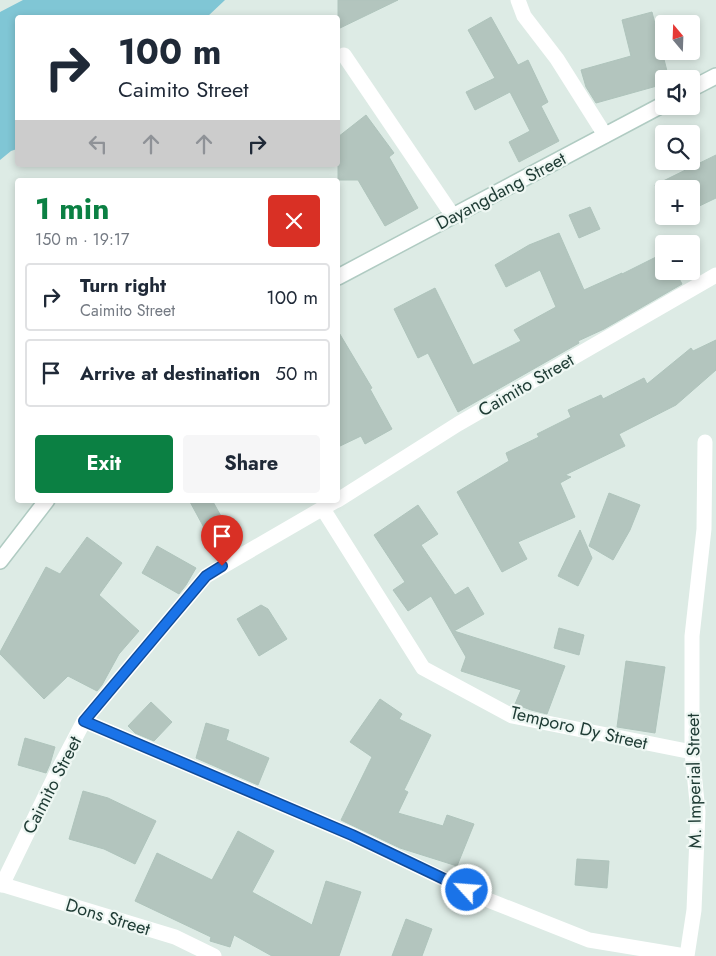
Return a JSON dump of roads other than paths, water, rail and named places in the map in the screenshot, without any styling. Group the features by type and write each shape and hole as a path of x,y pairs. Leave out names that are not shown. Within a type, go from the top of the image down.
{"street":[{"path":"518,0 524,16 557,59 605,135"},
{"path":"344,55 453,216"},
{"path":"700,84 716,76"},
{"name":"Dayangdang Street","path":"340,277 655,109"},
{"name":"Caimito Street","path":"340,498 458,424 716,275"},
{"name":"M. Imperial Street","path":"686,956 694,910 698,812 692,752 692,636 704,530 705,442"},
{"path":"0,561 45,503"},
{"name":"Caimito Street","path":"1,884 84,721 206,576 332,503"},
{"name":"Temporo Dy Street","path":"323,509 422,668 512,716 692,752"},
{"path":"84,721 352,835 492,902 589,940 686,956"},
{"name":"Dons Street","path":"1,884 175,937 214,956"}],"water":[{"path":"23,0 225,0 209,15 15,15 15,150 0,160 0,12"}]}
